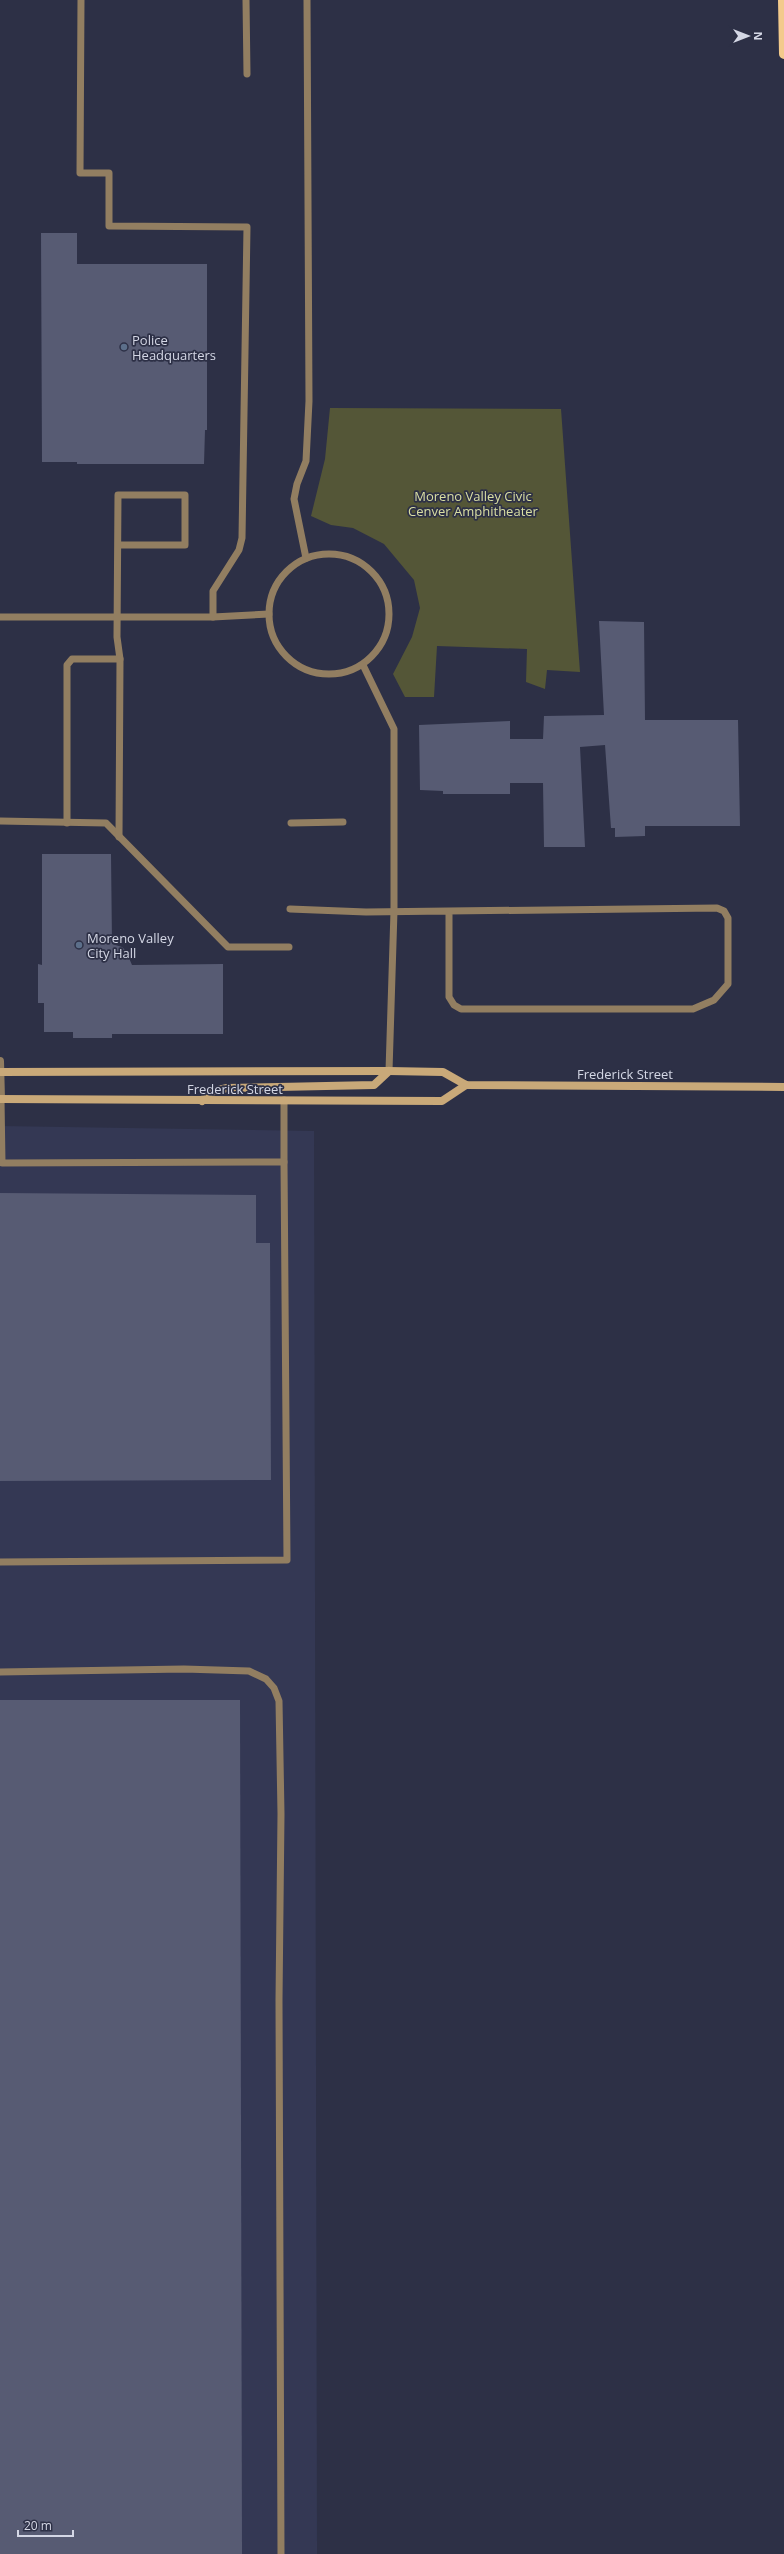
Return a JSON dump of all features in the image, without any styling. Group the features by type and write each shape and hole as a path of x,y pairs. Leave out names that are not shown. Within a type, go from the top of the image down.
{"main road":[{"path":"783,0 784,54"},
{"path":"202,1101 210,1092 227,1088 374,1085 389,1071"},
{"name":"Frederick Street","path":"0,1072 443,1072 466,1085 784,1087"},
{"name":"Frederick Street","path":"1,1099 442,1101 466,1085"}],"street":[{"path":"0,1061 1,1099"}],"lane":[{"path":"82,0 80,173 109,173 108,226 247,227 242,538 239,550 213,591 213,617"},
{"path":"246,0 247,74"},
{"path":"306,558 294,499 297,484 306,462 309,402 307,0"},
{"path":"118,545 185,545 185,495 118,495 117,616 120,659 119,837"},
{"path":"329,554 353,558 372,571 385,591 390,614 385,638 372,657 363,665 353,670 329,675 306,670 287,657 273,638 269,614 274,591 287,571 306,558 329,554"},
{"path":"0,617 213,617 269,614"},
{"path":"67,823 67,665 72,659 120,659"},
{"path":"363,665 394,729 394,912 389,1071"},
{"path":"0,822 106,823 228,947 289,947"},
{"path":"291,822 343,822"},
{"path":"290,909 394,912 449,911 717,908 724,912 728,918 728,984 714,1000 693,1009 461,1009 454,1005 449,997 449,911"},
{"path":"1,1099 1,1163 284,1162"},
{"path":"0,1562 287,1560 284,1100"},
{"path":"0,1672 176,1669 250,1671 266,1679 274,1688 279,1701 281,1814 279,2000 281,2554"}],"shaded area":[{"path":"0,1126 314,1131 317,2554 0,2554"}],"green space":[{"name":"Moreno Valley Civic Cenver Amphitheater","path":"330,408 561,409 580,672 547,670 545,689 526,682 527,649 437,646 434,697 405,697 393,674 412,637 420,608 414,580 384,544 353,528 331,525 311,516 325,459"}],"building":[{"name":"Police Headquarters","path":"41,233 77,233 77,264 207,264 207,430 205,430 204,464 77,464 77,462 42,462"},
{"path":"599,621 644,622 645,720 738,720 740,826 645,826 645,836 615,837 615,828 611,828 605,745 580,747 585,847 544,847 543,783 510,783 510,794 443,794 443,791 420,790 419,725 510,721 510,739 543,739 544,716 604,715"},
{"name":"Moreno Valley City Hall","path":"42,854 111,854 112,944 122,947 126,951 132,965 223,964 223,1034 112,1034 112,1038 73,1038 73,1032 44,1032 44,1003 38,1003 38,964 42,965"},
{"path":"0,1193 256,1195 256,1243 270,1243 271,1480 0,1481"},
{"path":"0,1700 240,1700 242,2554 0,2554"}],"place":[{"name":"Police Headquarters","path":"124,347"},
{"name":"Moreno Valley City Hall","path":"79,945"}]}
